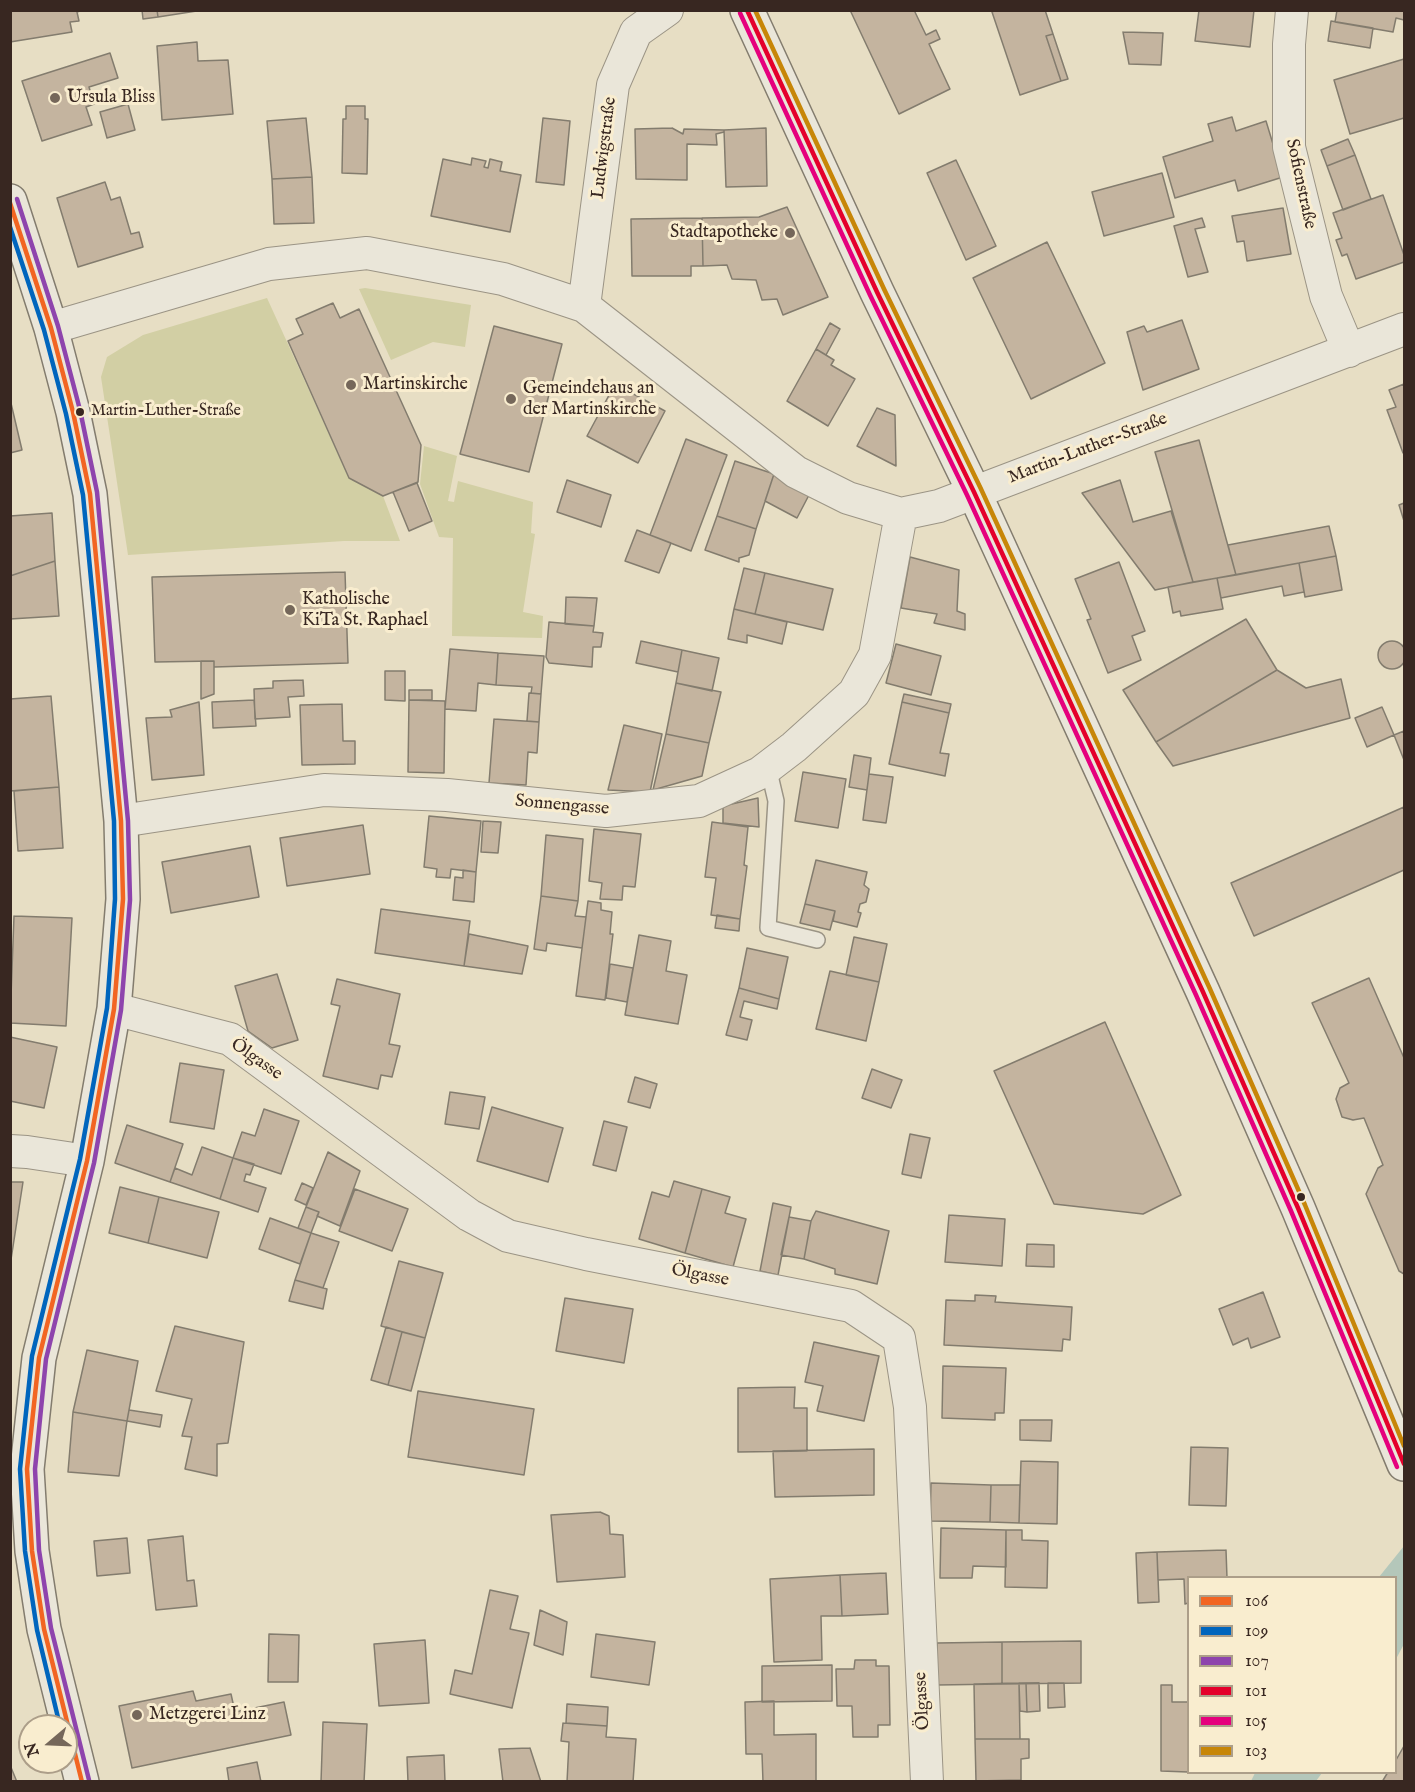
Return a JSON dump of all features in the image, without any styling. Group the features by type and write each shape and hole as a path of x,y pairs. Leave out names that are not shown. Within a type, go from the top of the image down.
{"street":[{"name":"Ludwigstraße","path":"584,306 613,86 636,32 667,10"},
{"path":"747,10 877,292 974,492 1199,981 1298,1208 1404,1464"},
{"name":"Sofienstraße","path":"1292,10 1288,44 1289,147 1326,296 1349,351"},
{"path":"10,201 51,328 73,412 90,494 121,821 123,899 114,1009 87,1161 39,1358 27,1469 32,1551 44,1629 82,1782"},
{"name":"Martin-Luther-Straße","path":"51,328 269,264 367,253 503,279 584,306 796,472 848,498 901,514 939,506 1404,329"},
{"name":"Sonnengasse","path":"121,821 324,790 447,795 606,812 699,801 760,773 794,747 854,693 875,655 901,514"},
{"name":"Ölgasse","path":"114,1009 230,1040 469,1215 508,1236 586,1254 850,1306 899,1338 910,1407 927,1782"},
{"path":"10,1151 87,1161"}],"lane":[{"path":"768,767 776,801 768,928 817,940"}],"shaded area":[{"path":"365,288 471,305 465,347 433,342 391,360 359,289"},
{"path":"267,298 349,478 383,496 400,541 344,541 128,555 101,377 107,357 143,335"},
{"path":"424,446 457,456 448,501 454,502 458,481 533,502 531,533 535,534 523,612 543,616 542,638 452,636 453,538 439,537 420,484"},
{"path":"1404,1546 1404,1644 1397,1657 1397,1576 1380,1576"},
{"path":"1254,1774 1321,1774 1316,1781 1251,1781"}],"building":[{"path":"10,10 83,10 77,12 79,21 70,22 72,32 10,42"},
{"path":"142,10 157,10 158,17 143,19"},
{"path":"157,10 203,10 158,17"},
{"path":"850,10 914,10 926,35 936,30 940,39 929,44 950,89 899,114"},
{"path":"996,10 1045,10 1053,34 1046,36 1061,81 1020,95 992,12"},
{"path":"1199,10 1254,10 1250,47 1195,41"},
{"path":"1337,10 1404,10 1404,20 1396,18 1393,32 1335,22"},
{"path":"1331,21 1373,28 1370,48 1328,41"},
{"path":"1123,32 1163,33 1161,65 1129,64"},
{"path":"1053,34 1068,79 1061,81 1046,36"},
{"path":"197,42 198,61 228,60 233,114 162,120 157,46"},
{"path":"110,53 118,78 89,87 94,104 86,107 92,125 42,141 22,81"},
{"path":"1404,59 1404,118 1350,134 1334,80"},
{"path":"128,104 135,130 107,138 100,112"},
{"path":"346,106 365,106 365,119 368,119 367,174 342,173 343,119 346,119"},
{"path":"1232,117 1236,131 1266,121 1283,177 1238,191 1235,180 1175,198 1163,157 1213,141 1208,124"},
{"path":"306,118 312,177 272,179 267,121"},
{"path":"543,118 570,121 564,185 536,182"},
{"path":"672,128 683,134 684,129 724,130 724,132 716,134 717,145 687,144 687,180 636,179 635,129"},
{"path":"766,128 767,186 726,187 724,130"},
{"path":"1348,139 1355,155 1327,166 1321,150"},
{"path":"1355,155 1371,199 1343,210 1327,166"},
{"path":"472,158 486,161 484,167 488,168 490,159 502,162 500,171 521,175 510,232 431,216 443,159 471,165"},
{"path":"956,160 996,246 966,260 927,173"},
{"path":"1162,173 1174,217 1104,236 1092,192"},
{"path":"312,177 314,223 274,224 272,179"},
{"path":"105,182 111,200 120,197 131,234 139,232 143,247 78,267 57,198"},
{"path":"1383,195 1404,255 1404,262 1356,279 1347,254 1342,256 1336,240 1342,238 1333,213"},
{"path":"787,207 828,297 783,315 777,299 762,300 756,280 732,279 727,265 703,266 702,218 759,217"},
{"path":"1283,208 1291,254 1247,261 1244,241 1237,242 1232,216"},
{"path":"702,218 703,266 691,266 691,276 632,276 631,219"},
{"path":"1202,218 1205,227 1195,229 1208,272 1188,277 1174,226"},
{"path":"1047,242 1105,363 1031,399 973,278"},
{"name":"Martinskirche","path":"333,303 340,318 359,309 421,445 418,482 383,496 349,478 288,341 303,334 296,319"},
{"path":"1182,320 1199,369 1143,390 1127,332 1144,326 1147,332"},
{"path":"830,323 840,329 826,355 816,349"},
{"name":"Gemeindehaus an der Martinskirche","path":"494,326 562,344 529,472 460,454"},
{"path":"816,349 834,360 831,365 855,379 828,426 787,401"},
{"path":"615,384 665,411 638,463 587,436"},
{"path":"1404,384 1403,453 1387,410 1396,407 1389,390"},
{"path":"10,399 22,450 10,453"},
{"path":"877,408 895,415 896,466 857,446"},
{"path":"686,439 727,455 691,551 650,535"},
{"path":"1199,440 1236,575 1193,582 1155,452"},
{"path":"735,461 774,474 756,529 717,516"},
{"path":"774,474 809,495 797,518 765,501"},
{"path":"567,480 611,495 601,527 557,512"},
{"path":"1120,480 1133,522 1171,511 1193,582 1155,590 1082,493"},
{"path":"417,483 432,521 409,531 393,492"},
{"path":"1404,503 1404,521 1399,505"},
{"path":"52,513 55,561 10,576 10,516"},
{"path":"717,516 756,529 749,555 739,558 739,562 705,550"},
{"path":"1329,526 1336,556 1236,575 1228,545"},
{"path":"637,530 671,543 659,573 625,561"},
{"path":"1336,556 1342,590 1305,597 1299,563"},
{"path":"910,557 959,570 957,611 965,614 965,630 934,623 937,614 901,608"},
{"path":"55,561 59,616 10,619 10,576"},
{"path":"1119,562 1145,631 1132,636 1141,660 1108,673 1087,620 1091,619 1075,579"},
{"path":"1299,563 1304,592 1284,596 1282,586 1221,598 1217,578"},
{"path":"744,568 765,573 755,614 734,609"},
{"path":"345,572 348,663 214,667 214,661 155,662 152,577"},
{"path":"765,573 833,589 823,630 755,614"},
{"path":"1217,578 1223,609 1181,616 1180,611 1173,613 1168,587"},
{"path":"566,597 597,598 594,626 565,624"},
{"path":"734,609 787,622 782,644 747,635 747,643 728,639"},
{"path":"1246,619 1277,670 1156,742 1123,690"},
{"path":"549,622 594,626 593,632 603,633 601,647 593,647 592,667 549,663 546,657"},
{"path":"641,641 682,650 678,672 636,663"},
{"path":"1392,641 1402,645 1406,655 1402,665 1392,669 1382,665 1378,655 1382,645"},
{"path":"896,644 941,656 931,695 886,683"},
{"path":"450,649 498,653 496,685 478,683 476,711 445,709"},
{"path":"682,650 719,658 712,691 676,683"},
{"path":"498,653 544,656 541,694 531,693 532,687 496,685"},
{"path":"201,661 214,661 214,694 201,699"},
{"path":"1277,670 1306,688 1341,679 1350,718 1173,766 1156,742"},
{"path":"385,671 405,671 405,701 385,700"},
{"path":"303,680 304,696 288,697 290,717 255,719 254,689 273,688 273,681"},
{"path":"676,683 721,692 709,743 666,734"},
{"path":"409,690 432,690 432,700 409,700"},
{"path":"529,693 541,694 539,722 527,721"},
{"path":"904,694 951,704 949,713 902,702"},
{"path":"51,696 59,787 10,791 10,699"},
{"path":"254,700 256,726 213,728 212,702"},
{"path":"409,700 445,701 444,773 408,772"},
{"path":"199,702 204,775 152,780 146,718 172,717 170,710"},
{"path":"902,702 949,713 940,753 949,754 945,776 889,764"},
{"path":"342,704 343,741 355,741 355,764 302,765 300,705"},
{"path":"1382,707 1394,735 1367,747 1355,718"},
{"path":"494,719 539,722 537,753 528,752 526,785 489,783"},
{"path":"624,725 662,734 650,792 608,790"},
{"path":"1404,731 1404,760 1394,735"},
{"path":"666,734 709,743 702,776 653,790"},
{"path":"854,755 871,758 867,790 849,787"},
{"path":"803,772 846,779 838,828 795,821"},
{"path":"869,774 893,777 886,823 863,820"},
{"path":"59,787 63,848 18,851 14,791"},
{"path":"758,798 759,827 723,823 723,806"},
{"path":"1404,807 1404,870 1254,936 1231,883"},
{"path":"429,816 481,821 476,872 451,869 450,878 436,877 437,869 424,867"},
{"path":"483,821 501,822 498,853 481,852"},
{"path":"712,822 748,827 744,865 747,866 740,919 711,915 716,878 705,877"},
{"path":"363,825 370,874 287,886 280,838"},
{"path":"594,829 641,834 635,887 623,886 622,900 600,899 602,883 589,881"},
{"path":"546,835 583,839 578,901 541,896"},
{"path":"250,846 259,897 171,913 162,862"},
{"path":"816,860 867,872 864,885 869,889 866,902 860,904 858,912 861,913 857,927 833,921 835,911 805,904"},
{"path":"463,870 476,872 474,902 453,900 455,877 463,878"},
{"path":"541,896 578,901 575,916 586,917 582,948 547,943 546,951 534,949"},
{"path":"588,901 601,903 601,910 612,912 610,934 613,934 605,1000 576,996"},
{"path":"805,904 835,911 830,930 800,923"},
{"path":"381,909 470,921 464,966 375,953"},
{"path":"717,915 740,919 739,931 715,928"},
{"path":"14,916 72,918 66,1026 10,1023"},
{"path":"469,934 528,946 522,974 464,966"},
{"path":"639,935 671,941 666,971 687,975 678,1024 625,1015"},
{"path":"854,937 887,944 879,982 846,975"},
{"path":"747,948 788,957 779,999 739,988"},
{"path":"610,964 633,968 627,1002 606,998"},
{"path":"830,971 879,982 866,1041 816,1029"},
{"path":"277,974 298,1040 272,1048 248,1031 235,986"},
{"path":"1369,978 1404,1058 1404,1274 1399,1271 1366,1194 1378,1168 1383,1165 1364,1118 1353,1120 1342,1117 1336,1099 1340,1088 1349,1083 1312,1003"},
{"path":"337,979 400,994 389,1044 400,1046 392,1077 381,1075 378,1089 323,1076 340,1006 331,1004"},
{"path":"739,988 779,999 777,1009 744,1001 740,1017 752,1020 747,1040 726,1035"},
{"path":"1105,1022 1181,1195 1143,1214 1054,1204 994,1071"},
{"path":"10,1037 57,1047 44,1108 10,1101"},
{"path":"180,1063 224,1070 214,1129 170,1122"},
{"path":"872,1069 902,1080 891,1108 862,1098"},
{"path":"635,1077 657,1084 650,1108 628,1102"},
{"path":"450,1092 485,1097 479,1129 445,1124"},
{"path":"492,1107 563,1128 548,1182 477,1161"},
{"path":"264,1109 299,1121 281,1174 233,1158 242,1132 255,1136"},
{"path":"604,1121 627,1127 616,1171 593,1165"},
{"path":"127,1125 183,1144 170,1182 115,1163"},
{"path":"910,1134 930,1138 921,1178 902,1174"},
{"path":"202,1147 233,1158 220,1199 170,1182 175,1168 192,1175"},
{"path":"328,1152 360,1171 340,1226 317,1216 319,1212 306,1207"},
{"path":"233,1158 254,1164 250,1175 246,1174 244,1181 266,1188 258,1212 220,1199"},
{"path":"674,1181 702,1189 685,1253 639,1239 652,1192 669,1197"},
{"path":"10,1182 23,1182 10,1266"},
{"path":"302,1183 313,1188 306,1205 295,1200"},
{"path":"120,1187 159,1197 148,1243 109,1233"},
{"path":"355,1189 408,1209 392,1251 339,1231"},
{"path":"702,1189 730,1197 725,1213 746,1219 733,1267 685,1253"},
{"path":"159,1197 219,1212 207,1258 148,1243"},
{"path":"773,1203 791,1207 778,1275 760,1271"},
{"path":"306,1207 319,1212 311,1233 298,1228"},
{"path":"816,1211 889,1231 877,1284 835,1274 835,1269 804,1259 811,1221"},
{"path":"949,1215 1005,1219 1002,1266 945,1262"},
{"path":"789,1217 811,1221 804,1259 781,1255"},
{"path":"270,1218 311,1233 300,1264 259,1249"},
{"path":"311,1233 339,1242 323,1288 295,1280"},
{"path":"1027,1244 1054,1245 1054,1267 1026,1266"},
{"path":"399,1261 443,1273 425,1338 381,1326"},
{"path":"295,1280 327,1289 323,1309 289,1301"},
{"path":"1263,1292 1280,1337 1251,1348 1248,1338 1233,1345 1219,1309"},
{"path":"975,1295 996,1296 995,1302 1072,1307 1070,1340 1063,1339 1062,1351 944,1345 946,1300 975,1301"},
{"path":"565,1298 633,1309 624,1363 556,1351"},
{"path":"175,1326 244,1342 228,1443 217,1444 217,1476 185,1469 192,1437 182,1436 192,1399 156,1391"},
{"path":"386,1327 402,1332 388,1385 371,1380"},
{"path":"402,1332 425,1338 411,1391 388,1385"},
{"path":"814,1342 879,1356 864,1421 817,1411 823,1386 805,1382"},
{"path":"87,1350 138,1361 127,1421 73,1412"},
{"path":"943,1366 1006,1368 1004,1413 995,1413 995,1420 942,1418"},
{"path":"795,1387 794,1408 807,1408 807,1451 738,1452 738,1388"},
{"path":"418,1391 534,1409 524,1475 408,1457"},
{"path":"129,1410 162,1415 160,1427 127,1421"},
{"path":"73,1412 127,1421 119,1476 68,1472"},
{"path":"1020,1420 1052,1420 1051,1441 1020,1440"},
{"path":"1191,1447 1228,1448 1226,1506 1189,1505"},
{"path":"874,1449 874,1495 775,1497 773,1451"},
{"path":"1021,1461 1058,1462 1057,1524 1019,1523"},
{"path":"931,1483 991,1485 990,1522 930,1521"},
{"path":"991,1485 1020,1485 1019,1523 990,1522"},
{"path":"600,1512 609,1516 610,1534 623,1535 625,1577 557,1582 551,1515"},
{"path":"941,1528 1006,1530 1006,1567 973,1566 972,1578 940,1578"},
{"path":"1006,1530 1022,1530 1022,1540 1048,1541 1047,1588 1005,1587"},
{"path":"183,1536 187,1581 194,1580 197,1606 156,1610 148,1540"},
{"path":"127,1538 130,1573 97,1576 94,1541"},
{"path":"1226,1550 1227,1576 1187,1576 1187,1603 1185,1604 1184,1579 1158,1580 1157,1552"},
{"path":"1157,1552 1159,1602 1138,1603 1136,1553"},
{"path":"886,1573 888,1614 842,1616 840,1575"},
{"path":"840,1575 842,1616 821,1616 822,1660 774,1662 770,1579"},
{"path":"490,1590 518,1596 510,1629 529,1633 512,1708 450,1694 455,1670 472,1674"},
{"path":"540,1610 567,1622 563,1655 534,1645"},
{"path":"269,1634 299,1635 298,1682 268,1682"},
{"path":"596,1634 655,1642 649,1685 591,1677"},
{"path":"425,1640 429,1703 379,1706 374,1644"},
{"path":"1081,1641 1081,1683 1002,1684 1002,1642"},
{"path":"1002,1642 1002,1684 937,1685 937,1643"},
{"path":"855,1660 876,1660 876,1666 889,1666 890,1725 878,1725 878,1737 853,1737 852,1706 837,1706 836,1669 854,1669"},
{"path":"832,1665 832,1701 762,1702 762,1666"},
{"path":"1019,1683 1020,1739 975,1739 974,1684"},
{"path":"1019,1683 1026,1683 1027,1712 1020,1711"},
{"path":"1026,1683 1039,1683 1040,1711 1027,1712"},
{"path":"1048,1683 1064,1683 1065,1707 1048,1708"},
{"path":"1161,1685 1172,1685 1172,1702 1187,1702 1187,1772 1161,1771"},
{"path":"193,1691 196,1701 231,1694 235,1712 284,1702 291,1735 132,1768 119,1706"},
{"path":"774,1701 774,1735 816,1734 816,1782 763,1782 762,1754 746,1754 745,1702"},
{"path":"567,1704 608,1707 607,1726 566,1723"},
{"path":"323,1722 367,1724 364,1782 321,1782"},
{"path":"563,1723 607,1726 606,1737 636,1739 633,1782 567,1782 569,1742 561,1741"},
{"path":"975,1739 1029,1739 1029,1758 1021,1759 1021,1780 976,1781"},
{"path":"1404,1746 1404,1782 1382,1782 1387,1774 1397,1774 1397,1758"},
{"path":"530,1748 541,1782 503,1782 499,1749"},
{"path":"444,1755 445,1782 408,1782 407,1757"},
{"path":"257,1762 261,1782 229,1782 227,1768"},
{"path":"10,1765 17,1782 10,1782"}],"transit line":[{"name":"101","path":"747,10 877,292 974,492 1203,992 1298,1208 1404,1464"},
{"name":"103","path":"755,10 884,289 981,489 1210,989 1305,1205 1404,1446"},
{"name":"105","path":"740,13 870,295 967,495 1196,995 1291,1211 1397,1467"},
{"name":"107","path":"17,199 58,326 80,410 97,492 128,821 130,900 121,1010 94,1163 46,1359 35,1469 39,1550 51,1628 89,1780"},
{"name":"106","path":"10,203 51,328 73,412 90,494 121,821 123,899 114,1009 87,1161 39,1358 27,1469 32,1551 44,1629 82,1782"},
{"name":"109","path":"10,227 44,330 66,414 83,495 114,821 115,899 107,1008 80,1159 32,1356 20,1469 25,1551 37,1630 57,1714"}],"place":[{"name":"Ursula Bliss","path":"55,98"},
{"name":"Stadtapotheke","path":"790,233"},
{"name":"Martinskirche","path":"351,385"},
{"name":"Gemeindehaus an der Martinskirche","path":"511,399"},
{"name":"Martin-Luther-Straße","path":"80,412"},
{"name":"Katholische KiTa St. Raphael","path":"290,610"},
{"name":"Metzgerei Linz","path":"137,1715"}]}
